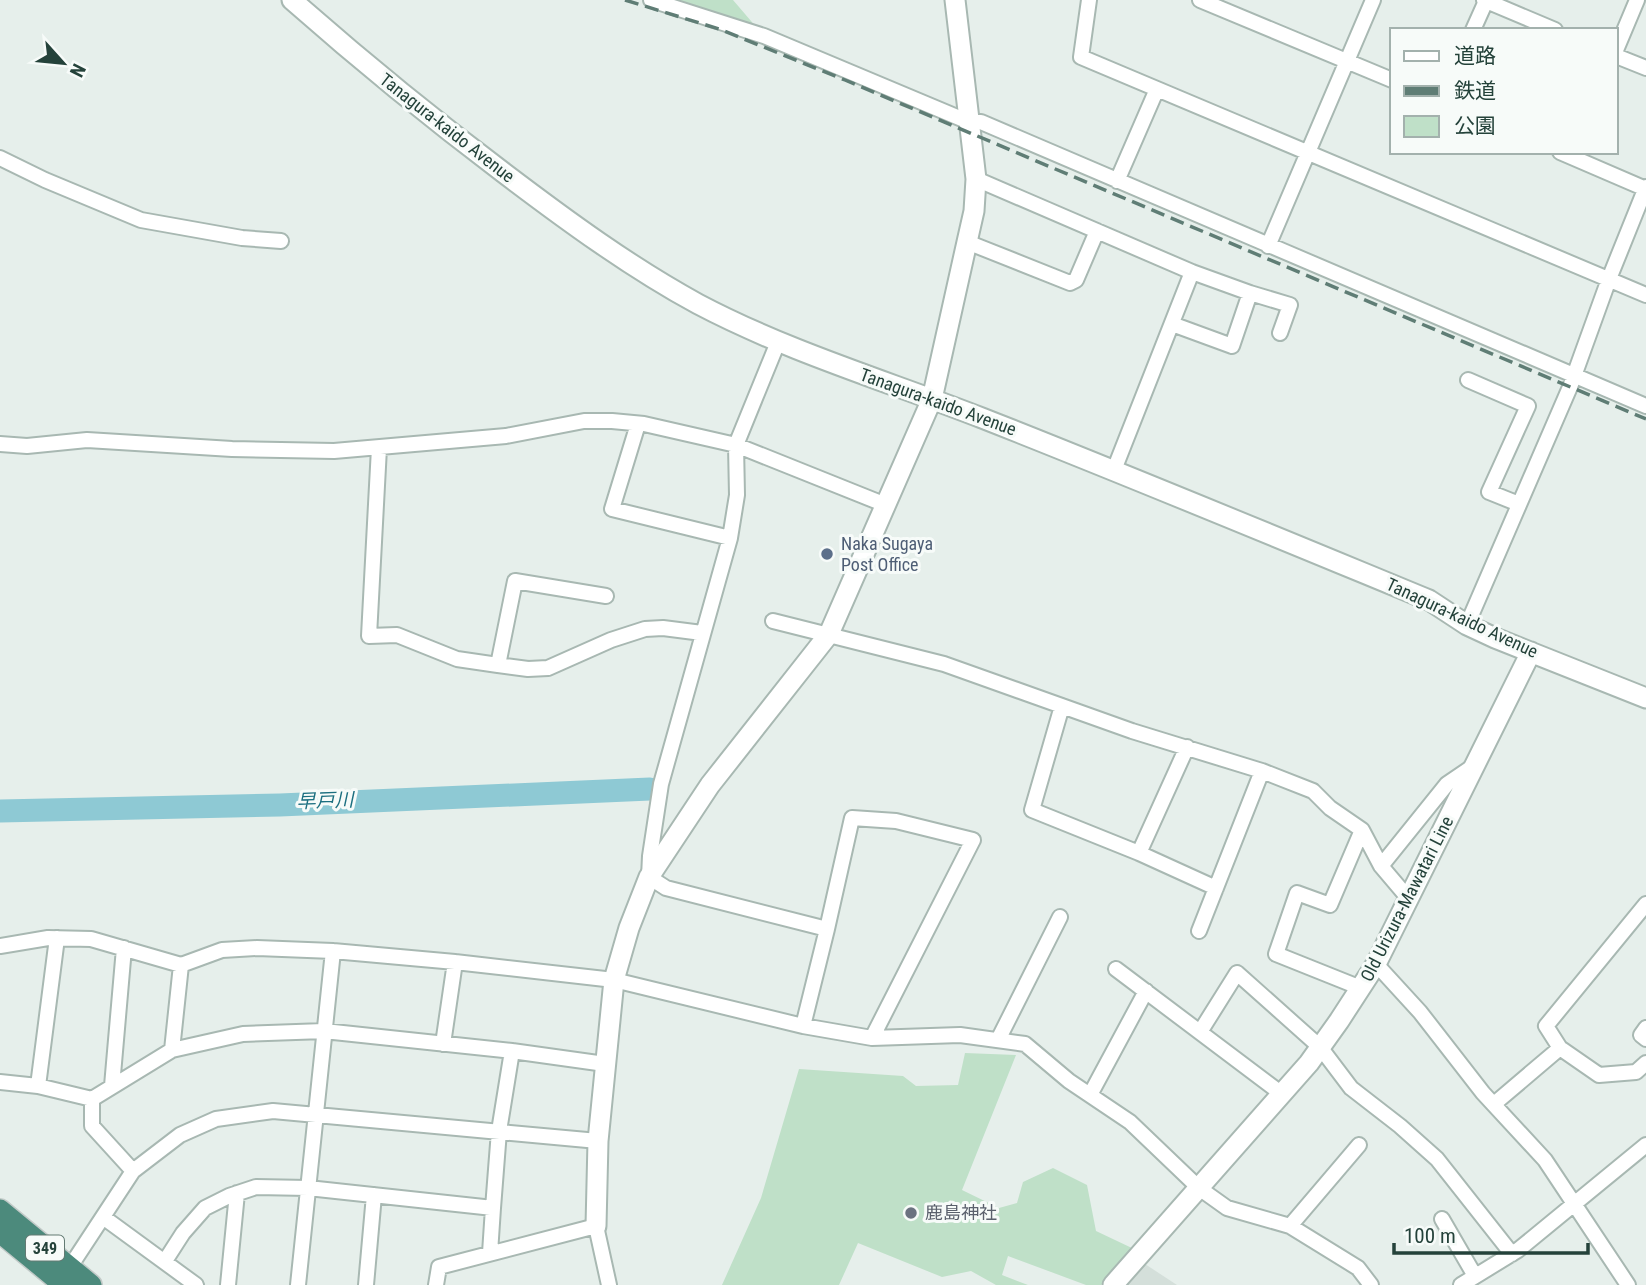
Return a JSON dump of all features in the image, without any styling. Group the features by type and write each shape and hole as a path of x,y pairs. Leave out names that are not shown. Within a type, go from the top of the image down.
{"highway":[{"name":"349","path":"0,1210 63,1280"},
{"name":"349","path":"0,1232 63,1280 91,1285"}],"street":[{"name":"Tanagura-kaido Avenue","path":"292,0 350,51 545,205 664,285 699,305 778,342 1114,470 1429,600 1468,625 1646,698"},
{"path":"651,0 764,36 969,122 981,122 1646,406"},
{"path":"609,1285 596,1226 597,1141 614,980 629,928 649,877 710,785 829,634 932,399 974,211 976,179 956,0"},
{"path":"1089,0 1081,57 1646,295"},
{"path":"1200,0 1390,79"},
{"path":"1268,246 1373,0"},
{"path":"1474,28 1485,0 1547,28"},
{"path":"1618,45 1637,0"},
{"path":"1618,57 1646,68"},
{"path":"1117,181 1157,89"},
{"path":"1468,625 1574,375 1646,188 1565,154"},
{"path":"0,158 45,180 141,219 242,238 281,241"},
{"path":"976,179 1192,272 1290,305 1280,332"},
{"path":"967,242 1070,283 1076,280 1097,231"},
{"path":"1114,470 1192,272"},
{"path":"1172,324 1232,346 1250,293"},
{"path":"649,877 661,784 730,538 737,495 736,446 778,342"},
{"path":"1468,380 1528,406 1489,492 1518,504"},
{"path":"0,444 27,446 87,440 297,451 379,448 506,436 584,421 638,424 736,446 886,505"},
{"path":"638,424 612,509 730,538"},
{"path":"379,448 369,636 397,635 457,659 528,669 548,668 611,640 645,629 663,628 702,633"},
{"path":"498,665 515,581 606,596"},
{"path":"773,621 944,664 1132,731 1262,771 1313,791 1330,808 1362,830 1381,866 1409,899"},
{"name":"Old Urizura-Mawatari Line","path":"1113,1285 1282,1094 1320,1047 1361,988 1409,899 1531,652"},
{"path":"1062,706 1032,810 1139,853 1216,888"},
{"path":"1139,853 1187,747"},
{"path":"1381,866 1447,785 1473,766"},
{"path":"1199,931 1262,771"},
{"path":"803,1026 852,818 896,821 973,840 872,1038"},
{"path":"1361,988 1276,954 1297,893 1330,905 1362,830"},
{"path":"649,877 666,888 827,929"},
{"path":"1646,904 1546,1026 1560,1048 1599,1075 1636,1072 1646,1063"},
{"path":"998,1040 1060,918"},
{"path":"38,1086 57,938"},
{"path":"0,946 57,938 91,939 181,965 222,950 257,948 333,951 455,962 614,980 803,1026 872,1038 960,1035 1024,1044 1130,1122 1199,1188 1227,1208 1290,1226 1358,1268 1371,1285"},
{"path":"112,1086 124,948"},
{"path":"298,1285 333,951"},
{"path":"443,1044 455,962"},
{"path":"1376,964 1545,1160 1628,1285"},
{"path":"172,1050 181,965"},
{"path":"1116,969 1282,1094"},
{"path":"1200,1032 1237,974 1320,1047 1352,1088 1437,1159 1512,1254"},
{"path":"1090,1095 1146,991"},
{"path":"1646,1028 1640,1035 1646,1039"},
{"path":"0,1082 38,1086 92,1099 172,1050 243,1034 324,1031 605,1063"},
{"path":"1494,1104 1560,1048"},
{"path":"490,1254 499,1131 512,1051"},
{"path":"92,1099 92,1126 133,1171"},
{"path":"63,1280 133,1171 180,1135 216,1119 273,1111 597,1141"},
{"path":"1290,1226 1359,1145"},
{"path":"1461,1285 1512,1254 1646,1145"},
{"path":"165,1261 183,1233 205,1208 256,1187 308,1188 493,1208"},
{"path":"228,1285 237,1193"},
{"path":"366,1285 374,1195"},
{"path":"103,1217 197,1285"},
{"path":"1442,1219 1475,1276"},
{"path":"436,1285 439,1267 596,1226"}],"shaded area":[{"path":"1145,1264 1177,1285 1127,1285"}],"green space":[{"path":"668,0 733,0 757,28"},
{"path":"965,1053 1016,1055 962,1190 999,1208 1017,1203 1023,1182 1053,1168 1087,1185 1096,1231 1134,1249 1101,1285 1086,1285 1008,1256 1002,1275 1028,1285 996,1285 971,1271 942,1277 858,1243 839,1285 722,1285 761,1198 799,1069 903,1076 916,1086 958,1085"}],"waterway":[{"name":"早戸川","path":"0,811 280,805 650,789"}],"railway":[{"path":"625,0 719,29 845,80 1646,419"}],"place":[{"name":"Naka Sugaya Post Office","path":"827,554"},
{"name":"鹿島神社","path":"911,1213"}]}
